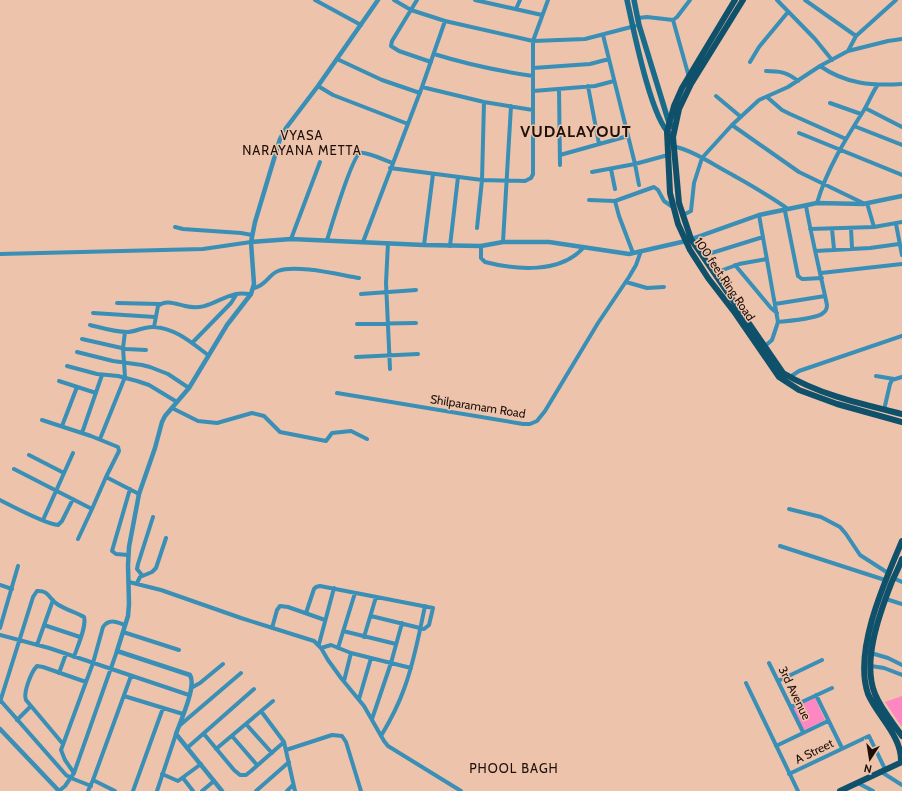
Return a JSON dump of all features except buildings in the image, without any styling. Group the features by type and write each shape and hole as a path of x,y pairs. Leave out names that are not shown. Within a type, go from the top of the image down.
{"main road":[{"path":"627,0 669,123 674,128"},
{"path":"634,0 638,18 636,26 649,90 660,120 667,132 673,136"},
{"name":"100 feet Ring Road","path":"734,0 689,77 674,106 669,123 667,132 670,192 678,224 688,240 715,274 783,373 839,398 902,414"},
{"name":"100 feet Ring Road","path":"743,0 691,84 679,109 674,128 673,146 679,203 690,250 708,278 735,313 779,377 799,390 838,404 902,422"},
{"path":"843,791 882,770 901,762 899,745 869,697 865,686 864,677 868,636 885,580 902,541"},
{"path":"902,559 893,578 886,599 871,653 871,666 875,695 902,736"}],"street":[{"path":"315,0 325,2 361,26"},
{"path":"0,728 59,791 71,778 112,669 125,625 129,604 128,555 139,494 155,448 162,422 189,388 227,324 251,294 254,288 251,242 252,235 280,139 286,128 361,26 377,0"},
{"path":"394,0 411,10 445,21 533,41 585,39 636,26"},
{"path":"417,0 392,41 391,46 398,51 431,62"},
{"path":"475,0 542,15"},
{"path":"516,9 520,0"},
{"path":"390,168 482,180 529,180 532,176 533,41 548,0"},
{"path":"638,18 647,17 673,20 690,0"},
{"path":"777,0 815,39 832,60"},
{"path":"805,0 856,36"},
{"path":"811,4 814,0"},
{"path":"848,50 856,36 896,0"},
{"path":"750,62 759,47 788,12"},
{"path":"673,20 689,77"},
{"path":"363,242 390,168 420,93 445,21"},
{"path":"603,35 639,185"},
{"path":"683,215 691,211 694,182 702,158 732,125 759,100 788,88 820,66 848,50 902,39"},
{"path":"434,54 485,68 533,76"},
{"path":"337,59 382,80 420,93"},
{"path":"533,68 590,64 609,59"},
{"path":"820,66 830,73 852,81 877,86 902,84"},
{"path":"766,71 781,71 787,73 798,81"},
{"path":"533,91 559,90 614,81"},
{"path":"318,86 333,95 408,124"},
{"path":"588,86 599,144"},
{"path":"817,203 823,185 840,149 877,86"},
{"path":"422,87 484,102 533,110"},
{"path":"559,90 560,165"},
{"path":"716,96 741,117"},
{"path":"767,97 782,110 846,139"},
{"path":"477,228 482,180 484,102"},
{"path":"830,103 861,114"},
{"path":"503,242 508,180 511,106"},
{"path":"865,108 902,127"},
{"path":"732,125 799,172 823,185 865,203 874,227"},
{"path":"854,126 902,145"},
{"path":"799,133 902,175"},
{"path":"560,155 628,136"},
{"path":"673,146 681,148 702,158 771,197 787,210 798,276 802,279 822,278"},
{"path":"327,240 350,171 358,155 360,153 365,153 393,163"},
{"path":"592,172 635,164 668,155"},
{"path":"291,239 320,162"},
{"path":"611,169 615,189"},
{"path":"424,245 433,174"},
{"path":"450,246 458,177"},
{"path":"589,200 615,201 654,187 658,190 664,201 674,208"},
{"path":"0,254 203,249 251,242 291,239 450,246 481,246 503,242 549,242 628,254 688,240 759,216 817,203 865,203 902,196"},
{"path":"615,201 633,253"},
{"path":"778,322 819,316 826,311 827,308 806,206"},
{"path":"759,216 764,237 778,322 772,340 765,346"},
{"path":"810,229 874,227 902,222"},
{"path":"896,224 902,256"},
{"path":"175,227 252,235"},
{"path":"851,228 852,248"},
{"path":"832,229 834,249"},
{"path":"702,256 764,237"},
{"path":"388,243 387,292 390,369"},
{"path":"815,251 870,248 899,244"},
{"path":"481,246 481,258 485,262 524,269 536,268 570,260 584,247"},
{"name":"Shilparamam Road","path":"337,393 530,424 537,420 544,411 598,323 626,282 636,265 641,251"},
{"path":"715,274 753,261 767,259"},
{"path":"821,273 902,264"},
{"path":"736,266 771,308 777,313"},
{"path":"254,288 262,285 276,272 285,269 315,271 359,278"},
{"path":"626,282 647,288 664,286"},
{"path":"362,294 416,290"},
{"path":"118,303 172,303 203,307 236,294 251,294"},
{"path":"192,343 231,303 236,294"},
{"path":"775,304 825,296"},
{"path":"154,327 155,317 160,304"},
{"path":"93,313 155,317"},
{"path":"357,324 416,323"},
{"path":"90,325 125,332 154,327 169,331 192,343 208,355"},
{"path":"100,439 125,377 123,348 125,332"},
{"path":"790,377 799,372 902,336"},
{"path":"82,339 123,348 146,350"},
{"path":"78,352 113,361 142,365 161,371 189,388"},
{"path":"356,357 418,354"},
{"path":"67,366 102,375 125,377 148,385 178,402"},
{"path":"82,433 102,375"},
{"path":"876,376 894,379 902,377"},
{"path":"884,410 888,388 894,379"},
{"path":"59,381 96,393"},
{"path":"62,426 77,387"},
{"path":"172,408 198,421 217,423 252,414 264,416 280,432 287,434 326,441 332,433 351,431 367,439"},
{"path":"42,420 115,444 119,449 78,539"},
{"path":"43,520 74,453"},
{"path":"29,455 64,473"},
{"path":"14,468 92,509"},
{"path":"106,477 139,494"},
{"path":"128,555 116,554 112,550 130,489"},
{"path":"0,500 54,525 60,524 73,499"},
{"path":"789,509 821,517 840,527 851,540 855,549 860,555 888,573"},
{"path":"142,575 137,569 153,517"},
{"path":"137,583 142,575 152,572 156,568 166,538"},
{"path":"780,546 885,580"},
{"path":"0,626 18,566"},
{"path":"893,578 902,582"},
{"path":"129,582 137,583 306,638 320,646 328,660 359,699 388,746 461,791"},
{"path":"0,585 12,588"},
{"path":"306,614 316,587 320,586 433,608 428,625 424,629 371,616"},
{"path":"320,646 325,620 334,588"},
{"path":"74,656 85,621 84,617 58,605 49,594 37,590 35,592 0,701 66,775 91,786"},
{"path":"338,648 355,593"},
{"path":"364,637 376,597"},
{"path":"886,599 902,604"},
{"path":"37,645 53,600"},
{"path":"272,628 277,610 280,606 325,620"},
{"path":"381,736 401,698 411,668 424,606"},
{"path":"0,607 6,608"},
{"path":"74,773 62,755 63,744 93,663 103,627 110,621 125,625"},
{"path":"372,719 392,662 402,623"},
{"path":"44,625 80,637"},
{"path":"343,631 396,644"},
{"path":"123,632 179,650"},
{"path":"0,635 74,656 189,695"},
{"path":"320,646 331,645 351,653 392,662 411,668"},
{"path":"118,651 190,675 192,678 192,688 157,791"},
{"path":"344,681 351,653"},
{"path":"871,653 888,658 902,665"},
{"path":"59,673 66,654"},
{"path":"359,699 371,658"},
{"path":"778,681 822,660"},
{"name":"3rd Avenue","path":"769,663 803,732"},
{"path":"192,688 223,664"},
{"path":"871,666 884,668 902,674"},
{"path":"63,744 26,700 25,695 35,667 43,667 86,682"},
{"path":"178,726 241,673"},
{"path":"88,791 94,780 131,676"},
{"path":"746,683 798,791"},
{"path":"790,707 832,688"},
{"path":"187,748 254,689"},
{"path":"816,695 842,748"},
{"path":"124,696 183,714"},
{"path":"216,749 273,701"},
{"path":"17,720 31,706"},
{"path":"133,791 163,708"},
{"path":"261,711 284,742 295,791"},
{"path":"776,746 828,720"},
{"path":"246,724 272,753"},
{"path":"176,734 222,791"},
{"path":"204,734 234,770 240,775 246,775 284,742"},
{"path":"286,750 332,735 342,736 346,742 361,791"},
{"path":"232,736 257,766"},
{"name":"A Street","path":"789,774 869,736 882,770"},
{"path":"256,791 288,762"},
{"path":"162,774 176,781 183,778 201,764"},
{"path":"882,770 902,785"},
{"path":"183,778 193,791"},
{"path":"94,780 115,791"},
{"path":"202,791 214,781"},
{"path":"858,783 873,791"},
{"path":"103,785 106,791"},
{"path":"287,791 293,785"}],"shaded area":[{"path":"902,696 902,726 901,726 885,702"},
{"path":"815,698 825,720 804,730 793,708"}],"district":[{"name":"VUDALAYOUT","path":"576,131"},
{"name":"VYASA NARAYANA METTA","path":"302,142"},
{"name":"PHOOL BAGH","path":"514,768"}]}
